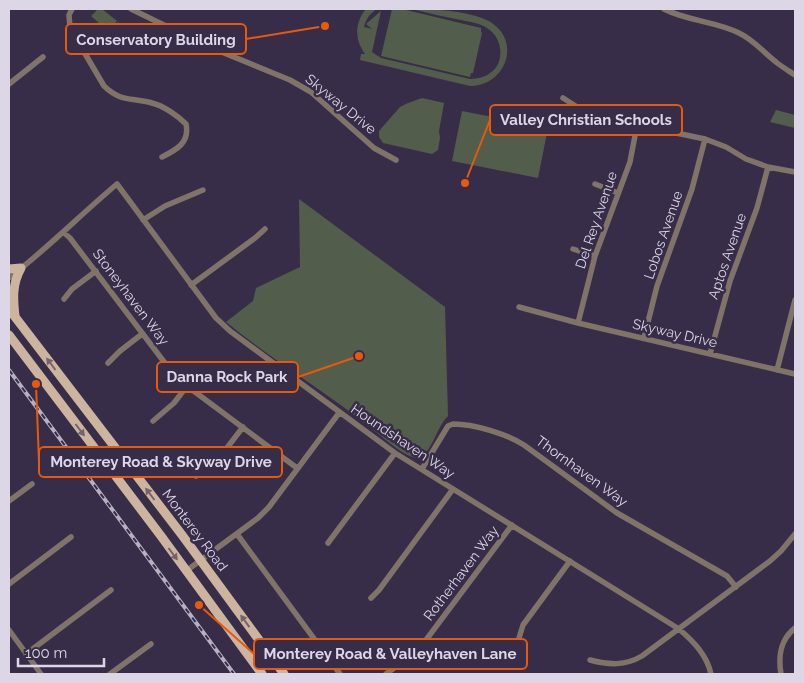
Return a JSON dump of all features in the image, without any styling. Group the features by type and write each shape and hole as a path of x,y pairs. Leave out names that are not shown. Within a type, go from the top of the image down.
{"main road":[{"path":"9,269 21,268"},
{"path":"15,317 13,293 16,277 21,268"},
{"name":"Monterey Road","path":"9,309 200,560 284,674"},
{"path":"9,335 262,674"}],"street":[{"path":"72,9 69,15 70,28 104,86 112,94 123,99 158,105 186,124 187,138 182,145 162,157"},
{"name":"Skyway Drive","path":"131,9 207,46 290,80 311,92 374,148 396,160"},
{"path":"664,9 673,14 738,32 793,74 795,66"},
{"path":"9,84 43,57"},
{"path":"563,98 585,112 599,117 705,139 726,147 746,159 768,167 795,172"},
{"name":"Del Rey Avenue","path":"578,323 595,256 630,162 637,125"},
{"name":"Lobos Avenue","path":"644,338 658,286 692,189 705,139"},
{"name":"Aptos Avenue","path":"710,354 730,282 757,208 768,167"},
{"name":"Houndshaven Way","path":"63,232 117,184 222,325 395,453 679,629 692,640 704,656 711,674"},
{"path":"595,184 618,193"},
{"path":"143,220 165,206 203,190"},
{"path":"191,285 255,238 265,228"},
{"path":"9,278 40,254 63,232"},
{"name":"Stoneyhaven Way","path":"63,232 96,271 171,371 187,386 297,468"},
{"path":"573,250 595,256"},
{"path":"64,299 72,289 96,271"},
{"path":"776,370 795,300"},
{"name":"Skyway Drive","path":"519,307 578,323 795,374"},
{"path":"108,363 142,334"},
{"path":"153,421 174,403 187,386"},
{"path":"186,571 258,518 269,507 339,413"},
{"name":"Thornhaven Way","path":"422,469 448,426 453,424 489,431 511,438 524,445 617,513 728,576 736,587"},
{"path":"196,476 220,457 243,427"},
{"path":"328,542 395,453"},
{"path":"9,501 32,484"},
{"path":"371,598 379,590 453,489"},
{"name":"Rotherhaven Way","path":"386,674 410,656 426,640 512,525"},
{"path":"236,534 340,674"},
{"path":"590,660 618,665 633,662 736,587 775,556 795,534"},
{"path":"9,584 71,537"},
{"path":"518,659 519,638 523,625 570,561"},
{"path":"26,654 111,590"},
{"path":"781,674 779,654 782,642 788,633 795,628"},
{"path":"9,630 41,674"},
{"path":"426,640 446,658"},
{"path":"110,674 151,644"}],"green space":[{"path":"98,9 102,9 117,21 108,31 91,16"},
{"path":"366,9 377,9 369,16 364,27 372,29 366,24 381,11 372,52 381,58 470,79 485,76 495,69 499,61 500,50 498,40 491,31 478,24 412,9 421,9 465,13 492,23 501,32 506,42 505,62 500,72 492,79 482,84 470,86 360,60 361,54 365,54 361,48 357,31 362,14"},
{"path":"392,9 402,9 481,28 482,33 473,73 471,73 470,77 381,56"},
{"path":"118,22 134,36 125,46 109,31"},
{"path":"422,98 444,103 438,150 432,154 383,143 379,137 379,131 400,107"},
{"path":"776,110 795,115 795,128 770,122"},
{"path":"462,111 548,128 538,178 452,161"},
{"path":"299,199 445,307 448,416 429,449 420,458 415,458 395,447 226,322 253,301 256,288 300,267"}],"railway":[{"path":"9,370 234,674"}],"place":[{"name":"Conservatory Building","path":"325,26"},
{"name":"Valley Christian Schools","path":"465,183"},
{"name":"Danna Rock Park","path":"359,356"},
{"name":"Monterey Road & Skyway Drive","path":"36,384"},
{"name":"Monterey Road & Valleyhaven Lane","path":"199,605"}]}
